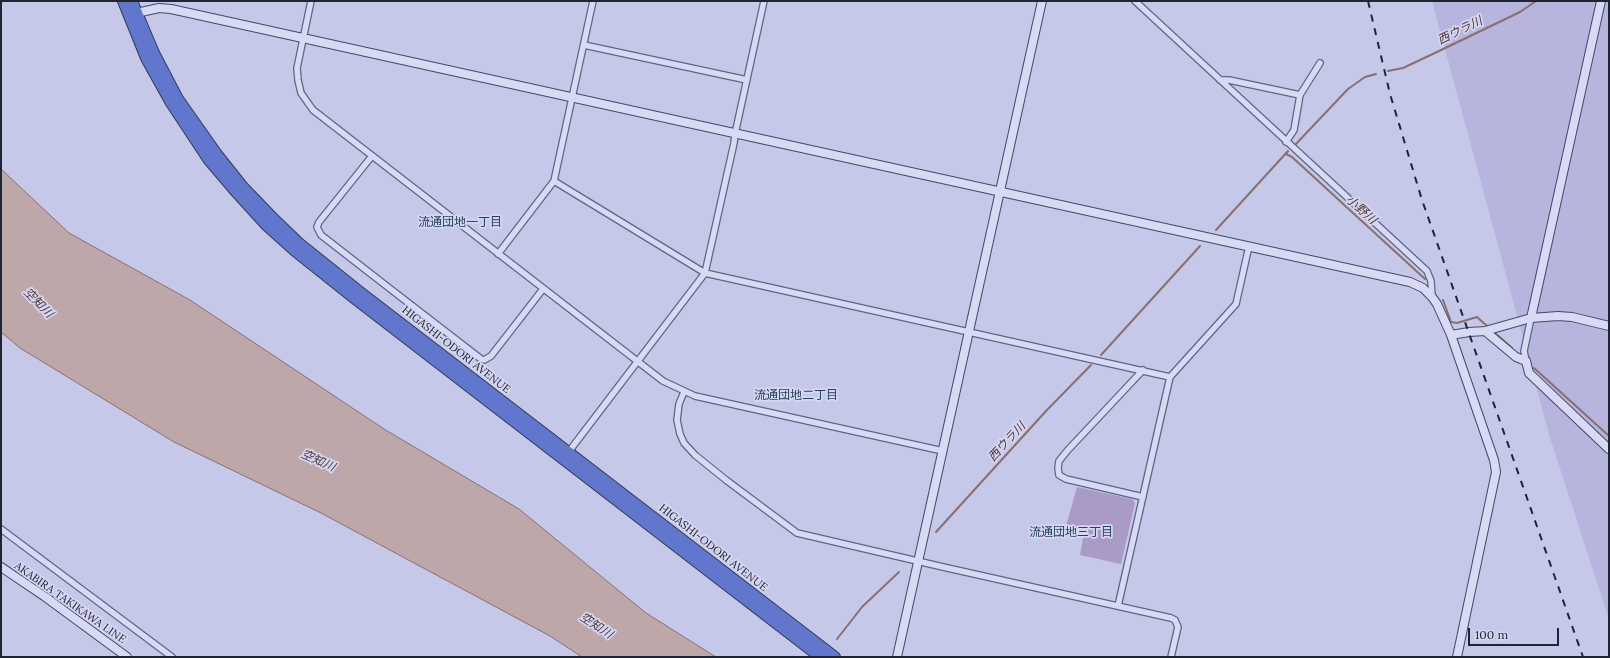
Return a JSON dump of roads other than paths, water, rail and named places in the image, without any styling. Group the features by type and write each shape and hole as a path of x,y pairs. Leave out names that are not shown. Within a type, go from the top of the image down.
{"highway":[{"name":"HIGASHI-ODORI AVENUE","path":"123,1 132,14 178,99 216,153 243,187 300,244 820,657"},
{"name":"HIGASHI-ODORI AVENUE","path":"132,1 132,14"},
{"name":"HIGASHI-ODORI AVENUE","path":"566,455 835,657"}],"street":[{"path":"311,1 297,68 301,93 313,110 663,381 695,396 943,451"},
{"path":"498,254 554,181 593,1"},
{"path":"566,455 705,273 764,1"},
{"path":"897,657 1042,1"},
{"path":"1134,1 1427,271 1431,281 1432,296 1451,335 1494,460 1496,472 1457,657"},
{"path":"1601,1 1524,351 1529,372 1609,449"},
{"path":"132,14 159,8 171,9 1410,282 1423,288 1432,296"},
{"path":"584,45 746,80"},
{"path":"1286,142 1294,130 1300,95 1320,63"},
{"path":"1220,80 1229,80 1300,95"},
{"path":"372,156 319,222 317,227 321,235 484,360 491,356 543,289"},
{"path":"554,181 705,273 1170,377"},
{"path":"1118,606 1170,377 1236,304 1249,246"},
{"path":"1451,335 1485,331 1531,318 1558,316 1572,317 1609,326"},
{"path":"1485,331 1516,357 1526,361"},
{"path":"1143,370 1067,451 1059,461 1058,468 1059,474 1066,479 1143,497"},
{"path":"684,392 677,420 680,434 684,443 695,455 785,525 797,532 804,535 919,562 1175,620 1178,627 1171,657"},
{"path":"1,529 172,657"},
{"name":"AKABIRA TAKIKAWA LINE","path":"1,567 44,596 127,657"}],"water":[{"name":"空知川","path":"1,169 69,233 190,300 384,429 519,509 646,613 716,657 582,657 550,636 321,513 174,442 20,348 1,332"}],"waterway":[{"name":"西ウラ川","path":"1388,71 1403,68 1437,52 1520,12 1536,1"},
{"name":"西ウラ川","path":"1295,145 1348,89 1365,77 1376,74"},
{"name":"西ウラ川","path":"1216,230 1288,151"},
{"name":"小野川","path":"1286,154 1292,157 1425,279"},
{"name":"西ウラ川","path":"1101,355 1200,246"},
{"name":"小野川","path":"1443,300 1451,322 1457,323 1477,317 1487,326"},
{"name":"小野川","path":"1495,333 1512,348"},
{"name":"西ウラ川","path":"936,532 1046,411 1091,365"},
{"name":"小野川","path":"1534,368 1609,436"},
{"name":"西ウラ川","path":"837,639 862,607 899,572"}],"railway":[{"path":"1368,1 1390,94 1422,200 1583,657"}],"district":[{"name":"流通団地一丁目","path":"460,223"},
{"name":"流通団地二丁目","path":"796,396"},
{"name":"流通団地三丁目","path":"1071,533"}]}
